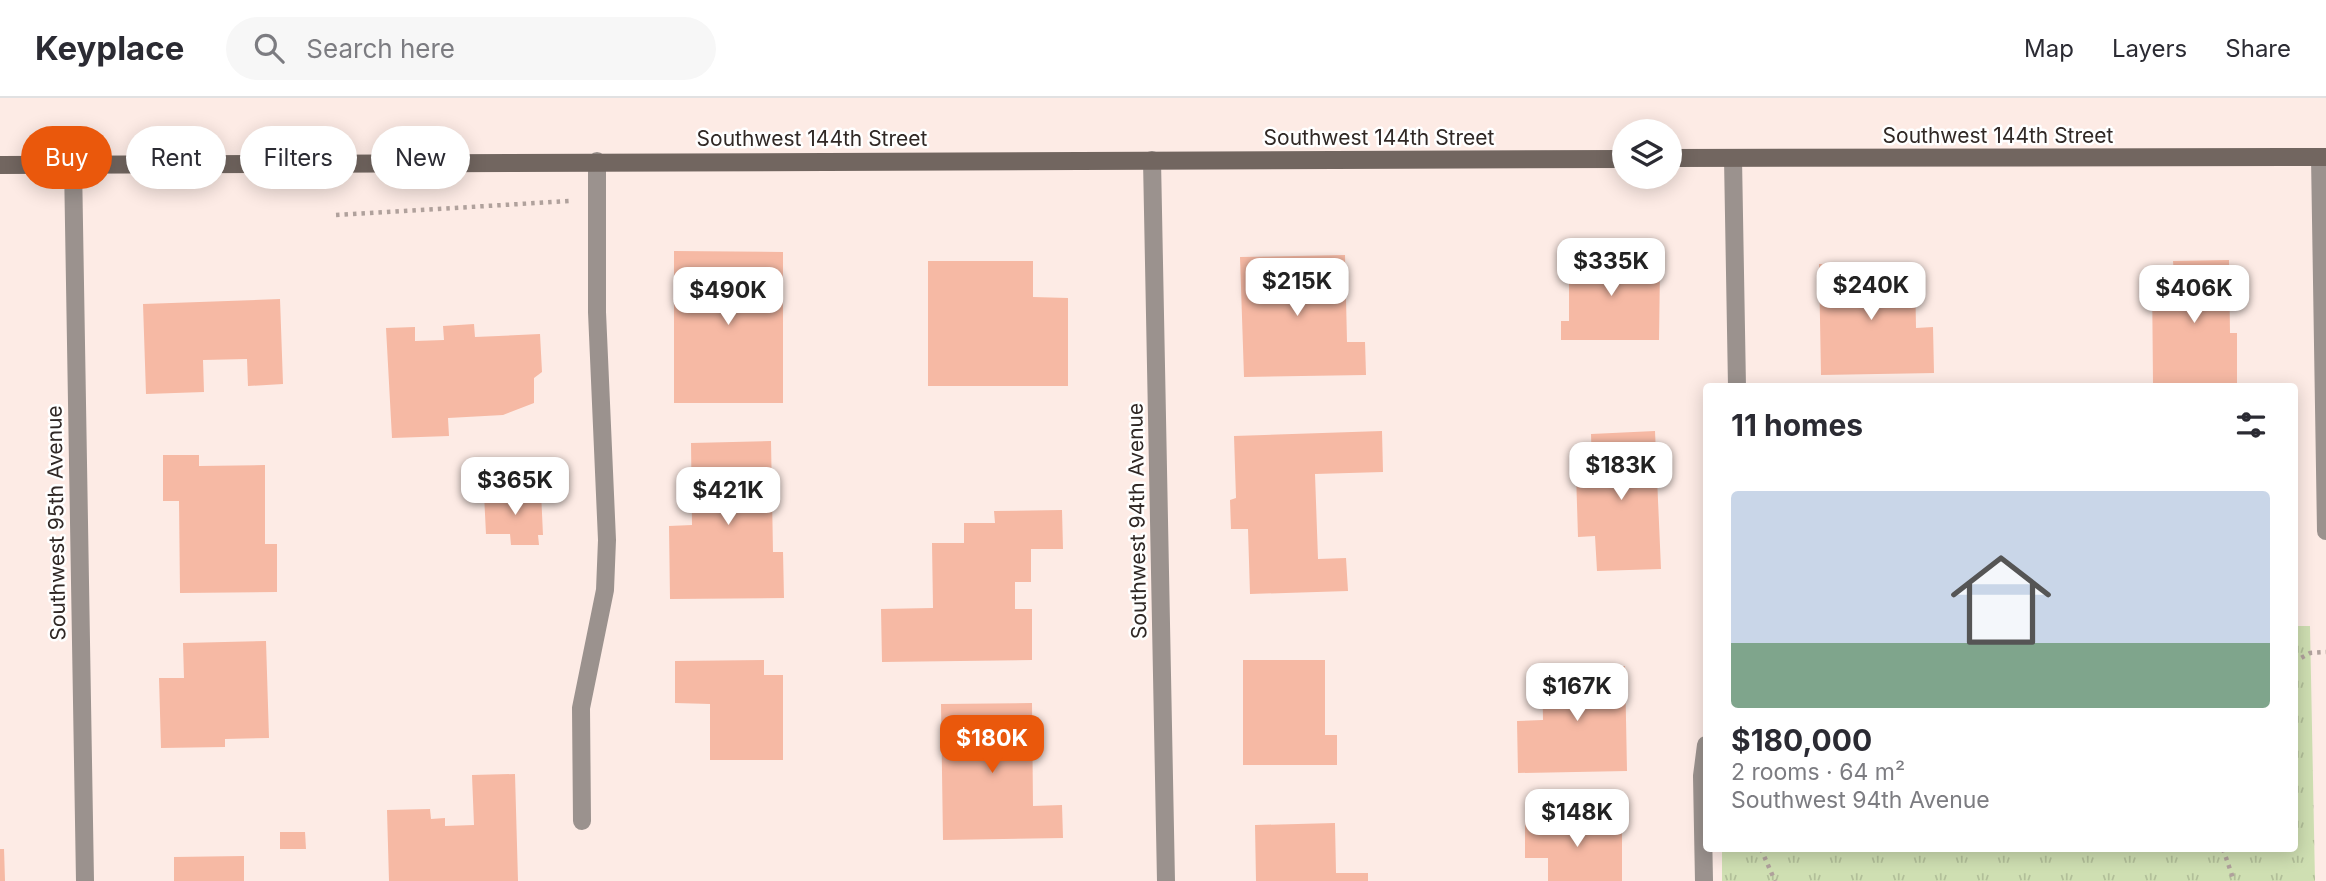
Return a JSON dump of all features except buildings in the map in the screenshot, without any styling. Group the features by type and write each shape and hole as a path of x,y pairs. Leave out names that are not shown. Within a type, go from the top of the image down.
{"street":[{"name":"Southwest 144th Street","path":"1682,158 2323,157"},
{"path":"2323,157 2326,531"},
{"path":"1733,158 1737,383"},
{"name":"Southwest 144th Street","path":"112,164 1612,159"},
{"name":"Southwest 94th Avenue","path":"1153,160 1166,881"},
{"path":"582,821 581,708 605,590 607,540 597,312 597,161"},
{"name":"Southwest 144th Street","path":"0,164 21,164"},
{"name":"Southwest 95th Avenue","path":"73,189 85,881"},
{"path":"1703,768 1703,828"},
{"path":"1703,852 1704,881"}],"path":[{"path":"336,215 581,200"},
{"path":"2298,660 2311,653 2326,652"},
{"path":"1762,852 1775,881"},
{"path":"2224,852 2234,881"}],"green space":[{"path":"2298,626 2310,626 2315,881 1722,881 1722,852 2298,852"}]}
